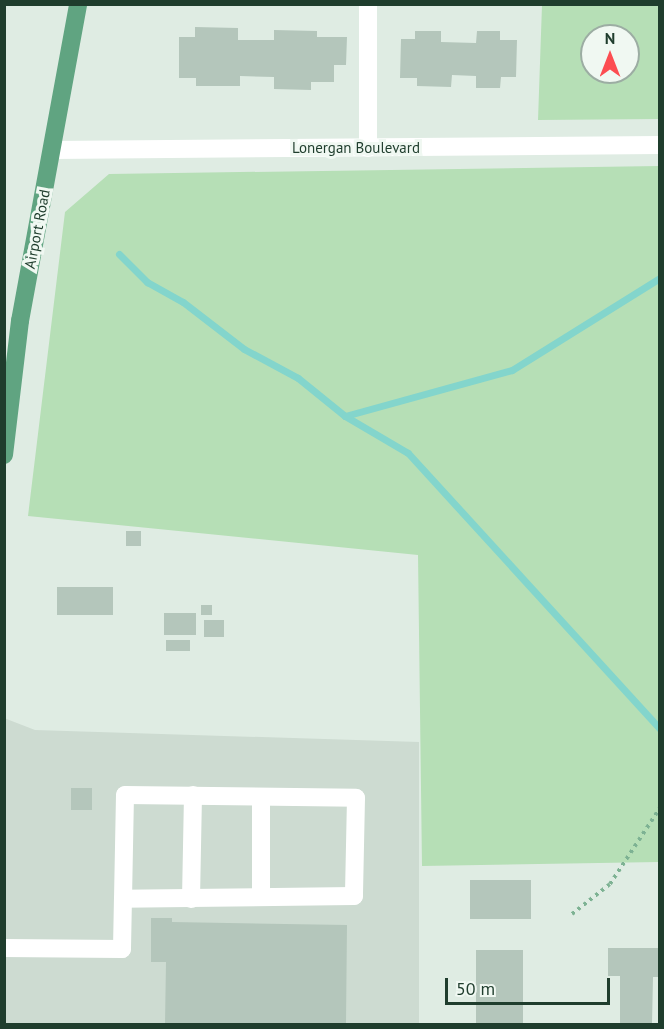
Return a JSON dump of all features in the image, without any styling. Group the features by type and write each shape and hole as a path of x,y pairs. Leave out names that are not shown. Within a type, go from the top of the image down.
{"main road":[{"name":"Airport Road","path":"4,455 20,321 78,4"}],"street":[{"path":"368,4 368,148"},
{"name":"Lonergan Boulevard","path":"52,150 660,145"},
{"path":"4,948 122,949 125,795 356,798 354,896 123,899"},
{"path":"191,899 193,795"},
{"path":"261,797 261,897"}],"path":[{"path":"572,914 610,884 660,808"}],"shaded area":[{"path":"4,718 35,730 419,742 419,1024 5,1024"}],"green space":[{"path":"542,5 659,5 659,119 538,120"},
{"path":"659,166 659,862 422,866 418,555 28,516 65,212 109,174"}],"building":[{"path":"195,27 238,28 238,40 274,40 274,30 317,31 317,37 347,37 346,65 334,65 334,82 311,82 311,90 274,89 274,77 240,76 240,86 196,86 196,78 179,78 179,37 195,37"},
{"path":"415,31 441,31 441,42 476,43 477,31 500,31 500,40 517,40 516,77 501,77 500,88 476,88 476,76 452,75 451,87 417,86 417,78 400,78 401,39 415,39"},
{"path":"126,531 141,531 141,546 126,546"},
{"path":"57,587 113,587 113,615 57,615"},
{"path":"201,605 212,605 212,615 201,615"},
{"path":"164,613 196,613 196,635 164,635"},
{"path":"204,620 224,620 224,637 204,637"},
{"path":"166,640 190,640 190,651 166,651"},
{"path":"71,788 92,788 92,810 71,810"},
{"path":"470,880 531,880 531,919 470,919"},
{"path":"151,918 172,918 172,922 347,925 346,1024 165,1024 166,962 151,962"},
{"path":"608,948 660,948 660,977 653,977 652,1024 620,1024 620,976 608,976"},
{"path":"476,950 523,950 523,1024 476,1024"}],"waterway":[{"path":"119,254 147,282 183,302 244,349 298,378 345,416 408,453 660,729"},
{"path":"345,416 512,370 660,278"}]}
